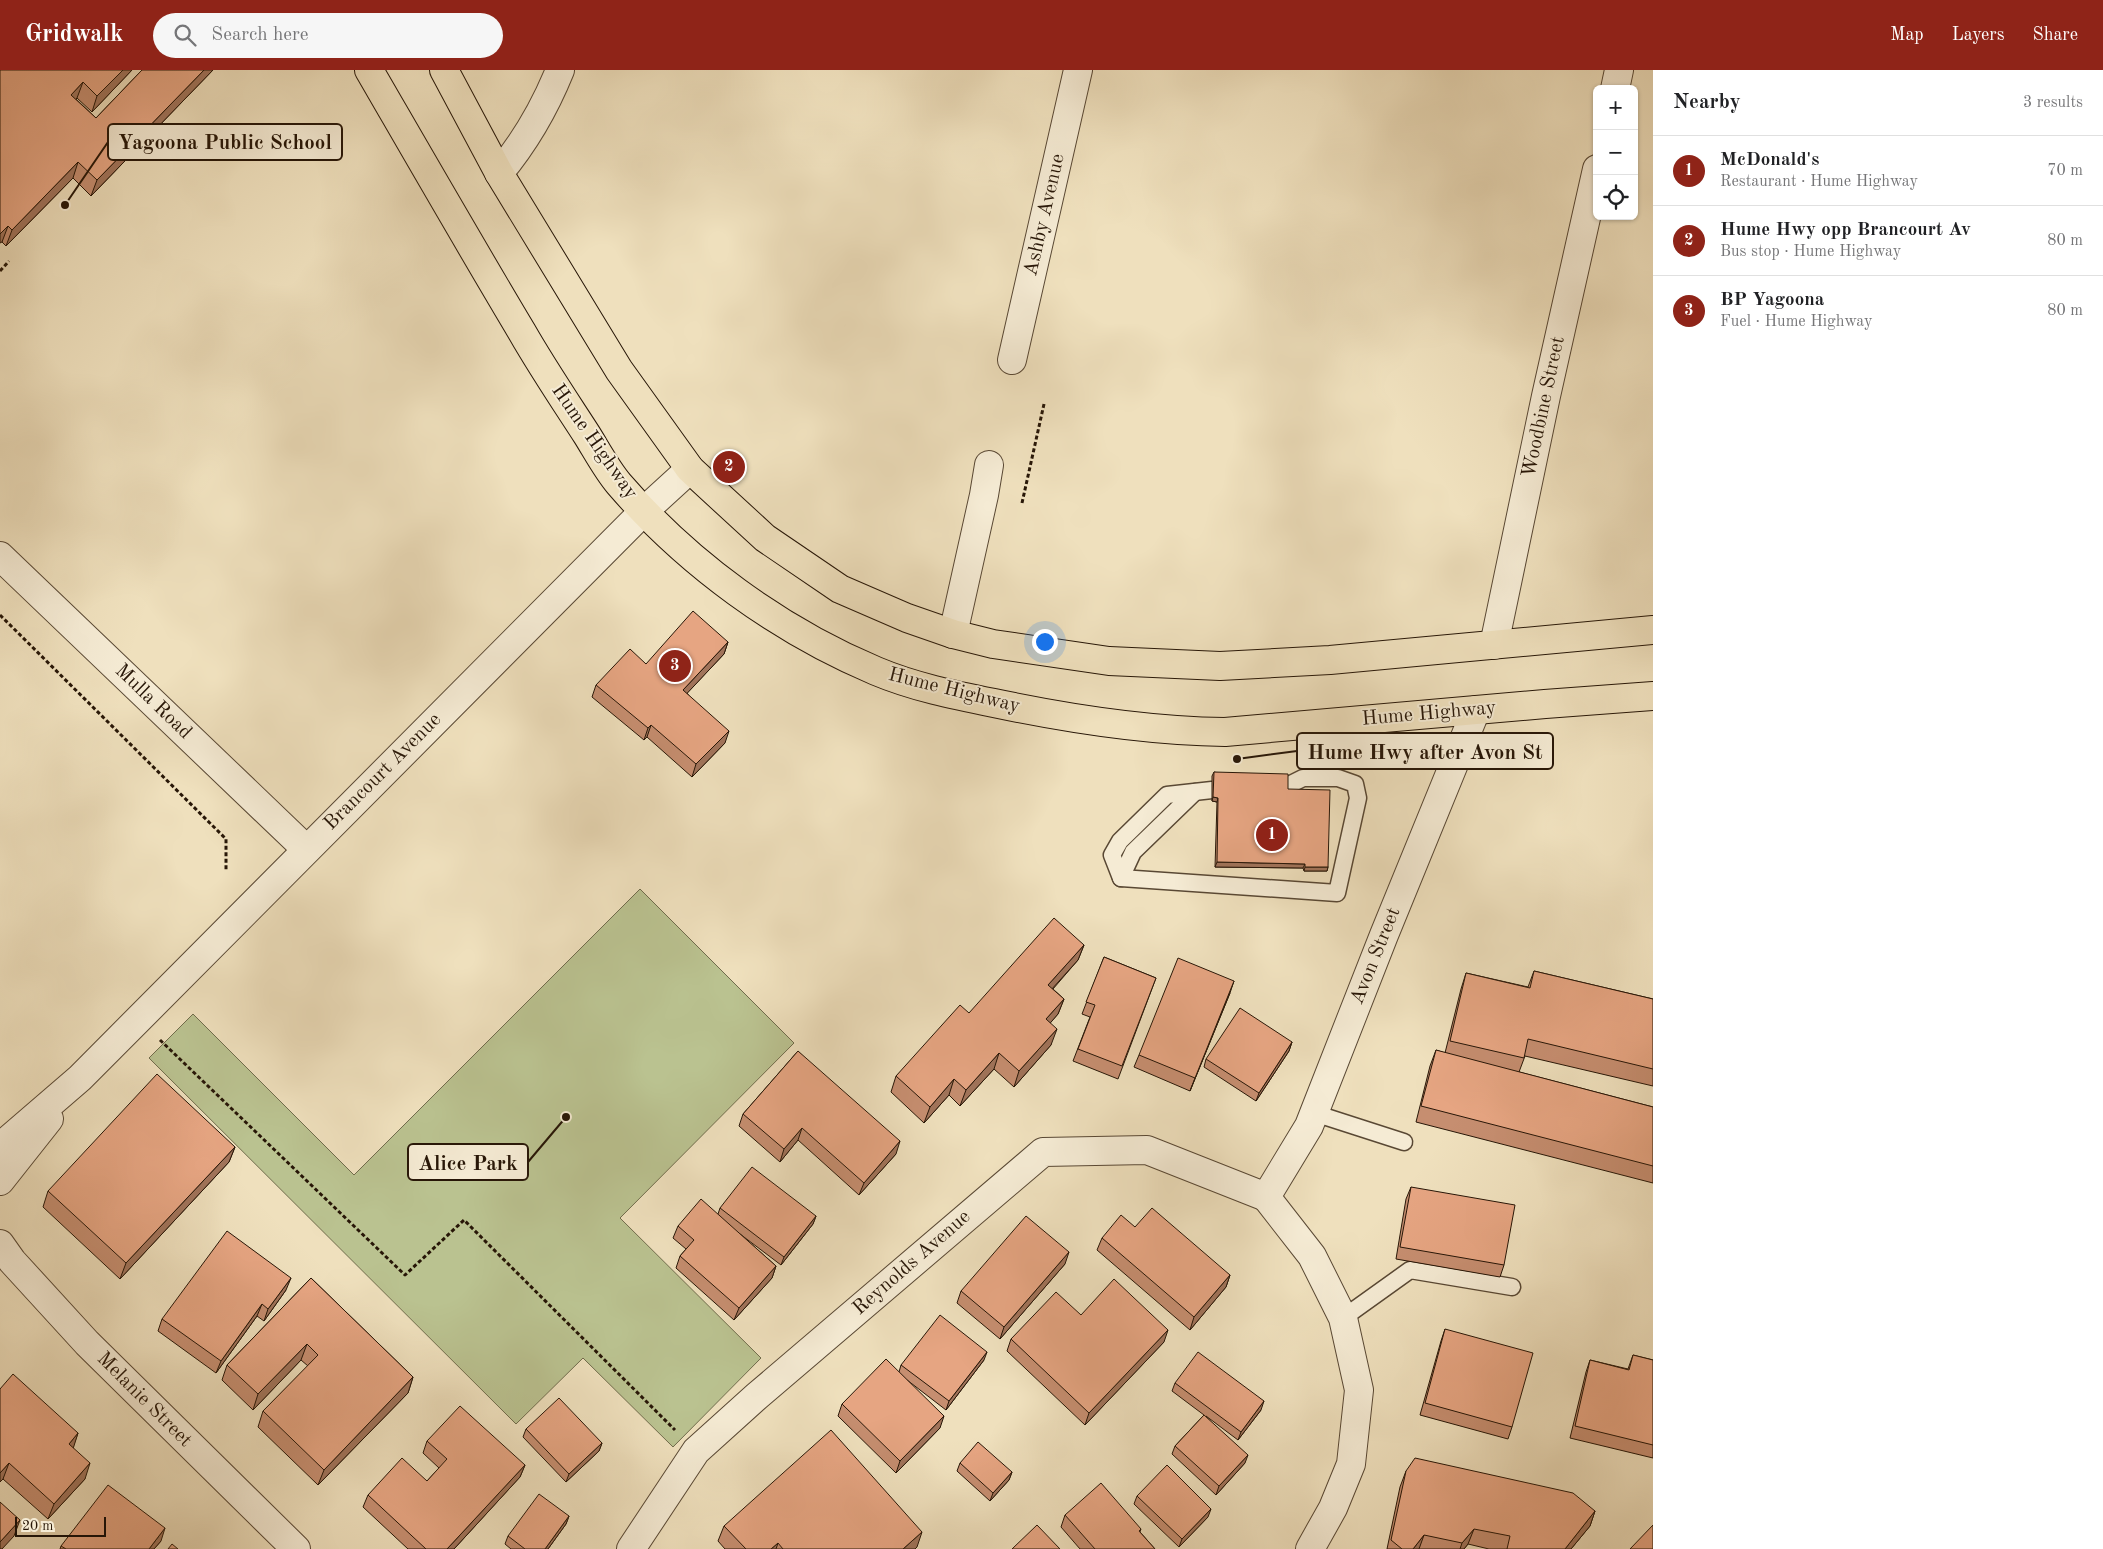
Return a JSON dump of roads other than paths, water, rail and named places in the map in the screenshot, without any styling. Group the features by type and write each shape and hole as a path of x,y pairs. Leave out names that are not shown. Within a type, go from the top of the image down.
{"highway":[{"name":"Hume Highway","path":"369,70 543,368 617,482 660,528 714,573 777,620 825,647 878,672 915,685 951,694 1052,716 1180,732 1225,732 1653,696"},
{"path":"444,70 499,173 619,370 690,469 765,538 840,589 907,618 953,634 993,644 1109,661 1220,666 1330,660 1653,630"}],"street":[{"path":"499,173 518,150 551,92 560,70"},
{"name":"Ashby Avenue","path":"1012,360 1078,70"},
{"path":"1616,85 1619,70"},
{"name":"Woodbine Street","path":"1494,645 1532,462 1596,175"},
{"path":"953,634 984,496 989,465"},
{"name":"Brancourt Avenue","path":"0,1147 80,1078 644,510 690,469"},
{"name":"Mulla Road","path":"0,556 306,849"},
{"name":"Avon Street","path":"1266,1198 1309,1126 1476,710"},
{"name":"Brancourt Avenue","path":"0,1181 80,1078"},
{"name":"Reynolds Avenue","path":"631,1549 696,1451 756,1396 1043,1152 1147,1150 1266,1198"},
{"path":"1266,1198 1312,1256 1343,1318 1359,1390 1351,1464 1334,1508 1310,1549"},
{"name":"Melanie Street","path":"6,1253 87,1343 296,1549"}],"lane":[{"path":"1303,778 1338,778 1355,784 1358,798 1338,893 1121,878 1112,855 1120,841 1168,794 1287,786 1303,778"},
{"path":"1314,1113 1404,1142"},
{"path":"1343,1318 1410,1270 1512,1287"}],"place":[{"name":"Yagoona Public School","path":"65,205"},
{"name":"Hume Hwy opp Brancourt Av","path":"729,467"},
{"name":"BP Yagoona","path":"675,666"},
{"name":"Hume Hwy after Avon St","path":"1237,759"},
{"name":"McDonald's","path":"1272,835"},
{"name":"Alice Park","path":"566,1117"}]}
